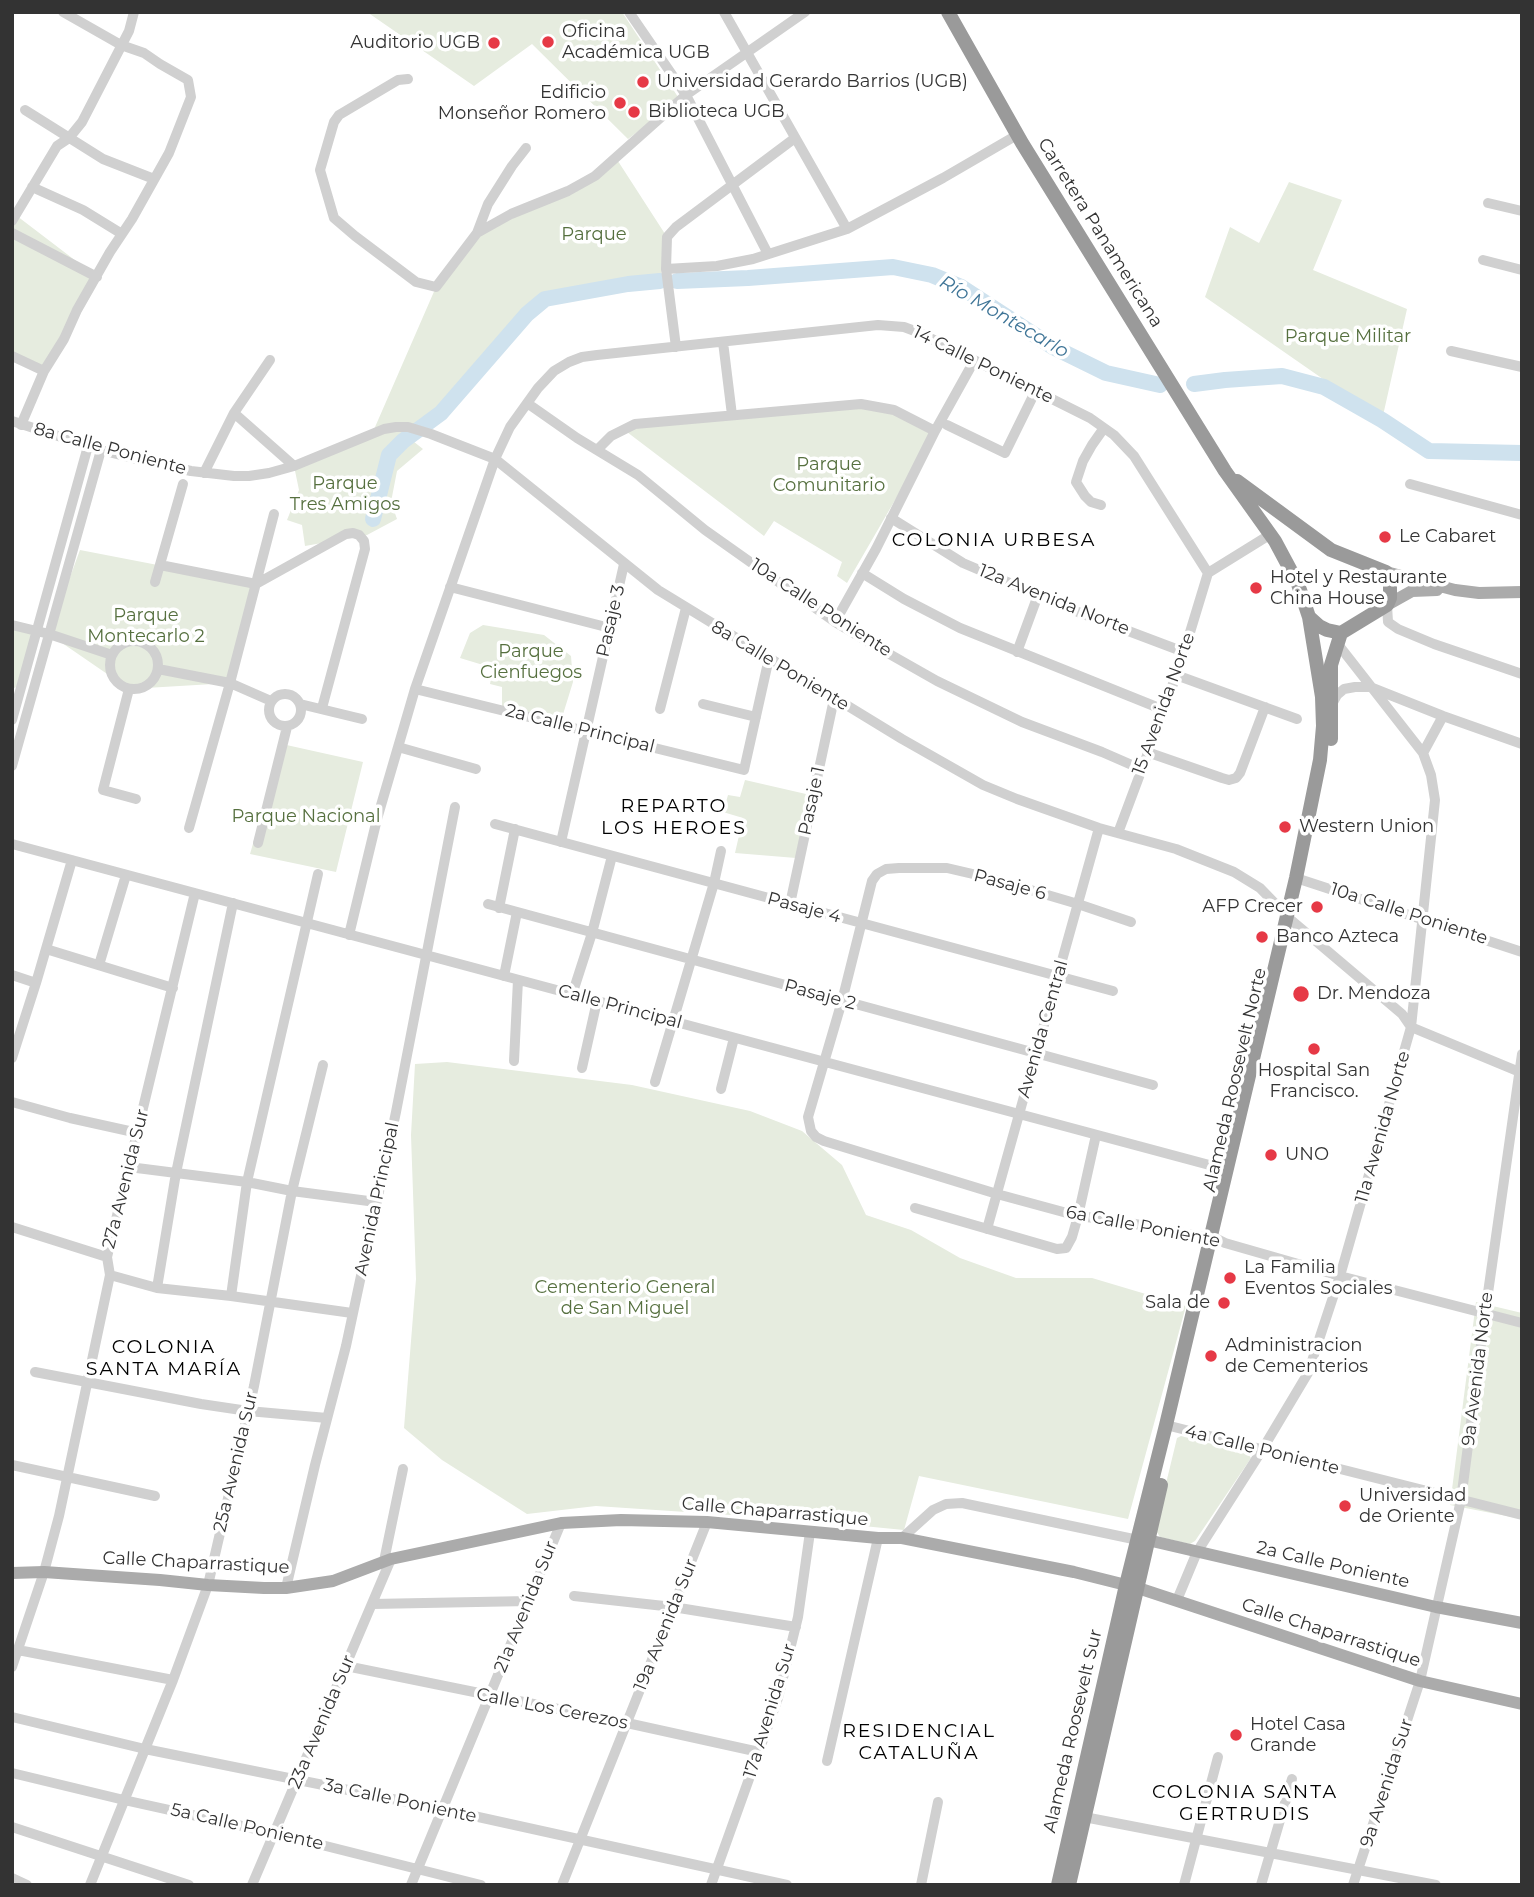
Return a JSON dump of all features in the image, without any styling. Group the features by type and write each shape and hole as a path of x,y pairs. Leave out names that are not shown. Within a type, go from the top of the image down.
{"highway":[{"name":"Carretera Panamericana","path":"948,12 1017,135 1225,471 1271,534 1298,584 1309,617"},
{"name":"Carretera Panamericana","path":"1225,471 1331,550 1386,572"},
{"path":"1271,534 1292,521"},
{"path":"1309,617 1339,638 1387,605 1391,590 1386,572"},
{"name":"Alameda Roosevelt Norte","path":"1299,879 1322,744 1321,687 1309,617"},
{"name":"Alameda Roosevelt Norte","path":"1132,1586 1228,1170 1329,761 1331,665 1339,638"},
{"name":"Alameda Roosevelt Norte","path":"1214,1238 1265,1042 1289,917"},
{"name":"Alameda Roosevelt Sur","path":"1058,1885 1079,1816 1132,1586"},
{"name":"Alameda Roosevelt Sur","path":"1069,1885 1079,1816"}],"main road":[{"path":"1386,572 1455,590 1479,593 1522,592"},
{"path":"1387,605 1412,591 1455,590"},
{"name":"Calle Chaparrastique","path":"12,1573 44,1572 208,1585 286,1588 333,1581 388,1560 561,1523 621,1520 706,1522 902,1538 1132,1586 1420,1681 1522,1704"},
{"name":"2a Calle Poniente","path":"1142,1540 1522,1623"}],"street":[{"path":"16,423 110,252 169,153 191,97 188,80 144,53 121,45 62,12"},
{"path":"12,221 57,146 69,138 82,122 129,31 134,12"},
{"path":"629,12 686,95 768,254"},
{"path":"724,12 847,229"},
{"path":"477,233 511,214 568,191 595,176 686,95 805,12"},
{"path":"408,79 398,80 339,115 334,122 320,170 334,218 416,282 436,286 477,233 488,204 526,148"},
{"path":"25,110 103,159 154,179"},
{"path":"666,269 717,266 768,254 847,229 1017,135"},
{"path":"676,347 666,269 667,237 676,227 795,138"},
{"path":"32,187 83,210 122,234"},
{"path":"1488,203 1522,211"},
{"path":"12,233 97,277"},
{"path":"1483,260 1522,270"},
{"name":"14 Calle Poniente","path":"527,403 554,370 582,357 892,325 920,333 1036,390 1104,428 1134,456 1208,573"},
{"path":"723,342 732,415"},
{"path":"1451,351 1522,367"},
{"path":"12,355 44,371"},
{"path":"204,473 234,413 270,360"},
{"path":"835,622 974,361"},
{"path":"947,425 1005,453 1036,390"},
{"path":"349,934 377,820 415,689 495,459 510,427 527,403"},
{"name":"10a Calle Poniente","path":"527,403 638,475 705,530 835,622 937,681 1022,722 1141,769"},
{"path":"597,450 611,436 635,424 861,404 894,410 935,430"},
{"path":"234,413 294,466"},
{"name":"8a Calle Poniente","path":"16,423 101,450 204,473 249,477 294,466 384,429 408,427 431,433 495,459 658,590 934,759 983,785 1099,828 1176,849 1234,872 1260,888 1289,917 1402,1014 1411,1027 1520,1072"},
{"path":"1101,505 1091,502 1076,482 1091,445 1104,428"},
{"path":"24,726 12,721 88,446"},
{"path":"12,766 101,450"},
{"path":"155,582 183,484"},
{"path":"1410,484 1522,515"},
{"path":"189,828 274,514"},
{"name":"12a Avenida Norte","path":"891,518 963,563 1184,652"},
{"path":"160,565 256,584 346,534 359,535 364,541 365,549 322,708"},
{"path":"1208,573 1271,534"},
{"path":"59,552 71,554"},
{"name":"Pasaje 3","path":"561,842 624,564"},
{"path":"862,573 904,599 960,628 1164,710"},
{"name":"15 Avenida Norte","path":"1118,833 1164,710 1208,573"},
{"path":"450,586 610,628"},
{"path":"1017,652 1038,595"},
{"path":"1387,605 1388,622 1398,629 1522,674"},
{"path":"660,709 686,607"},
{"path":"12,625 112,655"},
{"name":"11a Avenida Norte","path":"1177,1600 1196,1552 1308,1373 1340,1276 1411,1027 1435,800 1431,775 1423,753 1370,687 1339,638"},
{"path":"129,641 144,643 156,654 158,669 151,683 137,690 129,689 116,682 112,676 112,655 122,644 129,641"},
{"path":"703,704 756,717 769,658"},
{"path":"158,669 230,683 271,701"},
{"path":"1176,675 1297,719"},
{"path":"1332,704 1344,689 1370,687 1522,744"},
{"path":"129,689 103,790 136,799"},
{"name":"2a Calle Principal","path":"415,689 744,770 756,717"},
{"path":"290,695 300,704 301,714 296,723 287,727 277,725 270,719 268,710 276,696 290,695"},
{"name":"Pasaje 1","path":"790,904 834,699"},
{"path":"300,704 362,719"},
{"path":"1147,752 1222,778 1236,778 1265,707"},
{"path":"1423,753 1443,716"},
{"path":"258,843 287,727"},
{"path":"398,747 476,769"},
{"name":"Avenida Principal","path":"286,1588 352,1313 427,956 455,807"},
{"name":"Pasaje 4","path":"495,824 1113,991"},
{"name":"Avenida Central","path":"988,1229 1099,828"},
{"path":"499,908 515,830"},
{"name":"Calle Principal","path":"12,844 1228,1170"},
{"path":"655,1082 721,851"},
{"path":"572,995 612,856"},
{"path":"12,1058 72,860"},
{"name":"Pasaje 6","path":"863,923 872,881 886,869 899,868 947,868 990,878 1131,922"},
{"path":"231,1296 247,1182 318,874"},
{"path":"99,965 126,875"},
{"name":"10a Calle Poniente","path":"1299,879 1522,951"},
{"name":"27a Avenida Sur","path":"12,1667 44,1572 58,1516 110,1275 107,1257 195,893"},
{"path":"158,1288 176,1173 233,903"},
{"name":"Pasaje 2","path":"488,904 1153,1085"},
{"path":"504,976 517,912"},
{"path":"824,1062 863,923"},
{"path":"46,949 173,988"},
{"path":"12,975 36,983"},
{"path":"514,1061 517,980"},
{"path":"582,1068 597,1001"},
{"path":"721,1089 734,1038"},
{"name":"9a Avenida Norte","path":"1420,1681 1461,1500 1522,1054"},
{"name":"6a Calle Poniente","path":"824,1062 808,1117 811,1131 824,1141 1078,1216 1214,1238 1340,1276 1522,1323"},
{"name":"25a Avenida Sur","path":"90,1885 173,1680 208,1585 272,1302 292,1191 323,1065"},
{"path":"12,1102 138,1133"},
{"path":"915,1208 1056,1249 1066,1248 1078,1216 1096,1135"},
{"path":"129,1167 376,1202"},
{"path":"12,1227 107,1257"},
{"path":"110,1275 158,1288 352,1313"},
{"path":"35,1371 248,1411 327,1418"},
{"name":"4a Calle Poniente","path":"1170,1427 1522,1515"},
{"path":"12,1465 155,1496"},
{"name":"23a Avenida Sur","path":"252,1885 372,1604 388,1560 403,1469"},
{"name":"2a Calle Poniente","path":"902,1538 933,1510 946,1504 962,1503 1142,1540"},
{"name":"19a Avenida Sur","path":"562,1885 706,1522"},
{"name":"21a Avenida Sur","path":"411,1885 561,1523"},
{"name":"17a Avenida Sur","path":"711,1885 778,1698 796,1627 810,1532"},
{"path":"827,1761 878,1538"},
{"path":"574,1596 673,1607 796,1627"},
{"path":"372,1604 529,1601"},
{"path":"18,1650 173,1680"},
{"name":"Calle Los Cerezos","path":"345,1666 759,1752"},
{"name":"9a Avenida Sur","path":"1353,1885 1420,1681"},
{"name":"3a Calle Poniente","path":"12,1717 145,1749 718,1868 787,1885"},
{"path":"1184,1885 1218,1757"},
{"name":"5a Calle Poniente","path":"12,1773 274,1833 481,1885"},
{"path":"1262,1885 1292,1779"},
{"path":"921,1885 938,1802"},
{"path":"1079,1816 1436,1885"},
{"path":"12,1827 189,1885"},
{"path":"12,1878 27,1885"}],"green space":[{"path":"367,12 622,12 680,100 628,139 532,44 474,86"},
{"name":"Parque","path":"616,158 667,237 660,281 545,299 441,413 399,430 423,449 397,471 391,502 397,519 367,535 305,546 302,525 287,520 299,490 294,466 372,434 436,287 487,227 540,204"},
{"name":"Parque Militar","path":"1289,182 1342,200 1313,270 1407,309 1382,420 1205,297 1230,227 1259,243"},
{"path":"17,216 97,277 44,371 12,355 12,222"},
{"name":"Parque Comunitario","path":"861,404 894,410 935,431 847,583 837,576 842,562 774,521 764,536 623,429"},
{"name":"Parque Montecarlo 2","path":"80,550 256,584 230,683 129,689 49,634"},
{"path":"12,625 38,632 24,677 15,688 12,687"},
{"name":"Parque Cienfuegos","path":"483,625 544,635 571,656 573,682 560,724 502,709 502,687 490,684 493,668 460,658 470,633"},
{"name":"Parque Nacional","path":"282,744 363,762 336,872 250,854"},
{"path":"745,780 806,794 806,816 796,858 735,853 743,818 723,812 728,795 740,797"},
{"name":"Cementerio General de San Miguel","path":"447,1062 632,1085 750,1111 802,1131 842,1165 866,1215 911,1230 960,1258 1016,1278 1092,1278 1186,1306 1128,1519 919,1476 904,1530 791,1519 596,1506 527,1514 442,1460 404,1428 416,1279 411,1135 415,1064"},
{"path":"1476,1302 1522,1313 1522,1519 1450,1505"},
{"path":"1181,1436 1247,1453 1251,1458 1195,1541 1190,1544 1160,1537 1155,1529 1177,1438"}],"waterway":[{"name":"Río Montecarlo","path":"677,281 893,267 932,275 961,287 1053,347 1106,373 1160,385"},
{"name":"Río Montecarlo","path":"373,519 389,455 441,413 527,314 545,299 660,281"},
{"name":"Río Montecarlo","path":"1194,384 1282,376 1324,387 1429,451 1522,453"}],"place":[{"name":"Oficina Académica UGB","path":"548,42"},
{"name":"Auditorio UGB","path":"494,43"},
{"name":"Universidad Gerardo Barrios (UGB)","path":"643,82"},
{"name":"Edificio Monseñor Romero","path":"620,103"},
{"name":"Biblioteca UGB","path":"634,112"},
{"name":"Le Cabaret","path":"1385,537"},
{"name":"Hotel y Restaurante China House","path":"1256,588"},
{"name":"Western Union","path":"1285,827"},
{"name":"AFP Crecer","path":"1317,907"},
{"name":"Banco Azteca","path":"1262,937"},
{"name":"Dr. Mendoza","path":"1301,994"},
{"name":"Hospital San Francisco.","path":"1314,1049"},
{"name":"UNO","path":"1271,1155"},
{"name":"La Familia Eventos Sociales","path":"1230,1278"},
{"name":"Sala de","path":"1224,1303"},
{"name":"Administracion de Cementerios","path":"1211,1356"},
{"name":"Universidad de Oriente","path":"1345,1506"},
{"name":"Hotel Casa Grande","path":"1236,1735"}],"district":[{"name":"COLONIA URBESA","path":"994,540"},
{"name":"REPARTO LOS HEROES","path":"674,817"},
{"name":"COLONIA SANTA MARÍA","path":"164,1358"},
{"name":"RESIDENCIAL CATALUÑA","path":"919,1742"},
{"name":"COLONIA SANTA GERTRUDIS","path":"1245,1803"}],"park label":[{"name":"Parque Tres Amigos","path":"345,494"}]}
